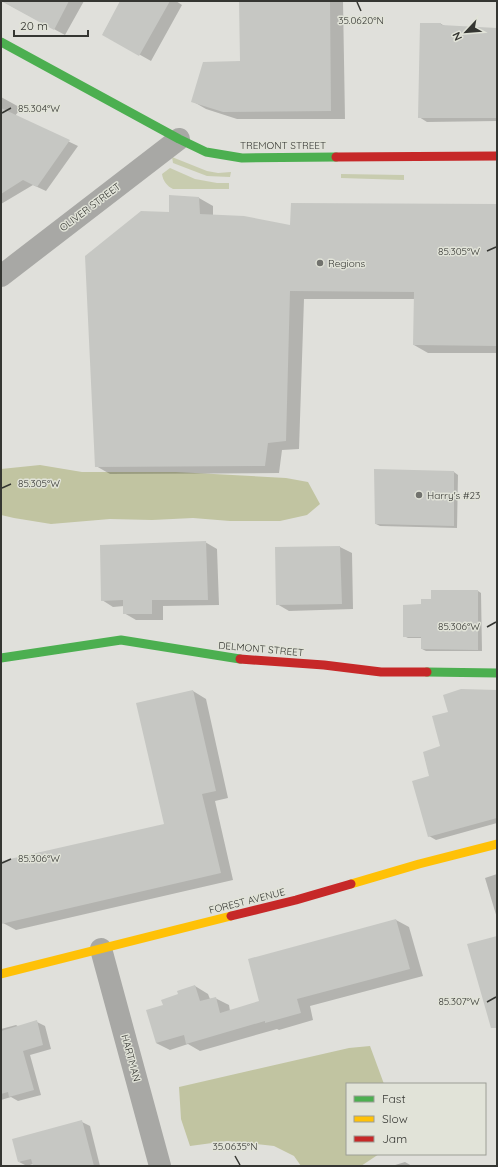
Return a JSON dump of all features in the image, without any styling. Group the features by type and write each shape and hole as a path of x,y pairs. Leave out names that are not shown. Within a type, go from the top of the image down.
{"street":[{"name":"TREMONT STREET","path":"1,42 179,139 206,152 242,158 497,156"},
{"name":"OLIVER STREET","path":"1,276 179,139"},
{"name":"DELMONT STREET","path":"1,658 121,640 234,659 324,665 380,672 497,673"},
{"name":"FOREST AVENUE","path":"1,974 296,900 419,864 497,844"},
{"name":"HARTMAN","path":"101,949 160,1166"}],"green space":[{"path":"172,157 207,171 218,173 231,172 230,177 207,176 173,163"},
{"path":"170,168 195,179 217,183 229,183 229,189 173,189 163,179 162,174"},
{"path":"341,174 404,175 404,180 341,178"},
{"path":"40,465 82,472 176,472 286,478 308,482 320,504 307,515 280,521 230,521 193,518 152,520 110,519 51,524 1,515 1,469"},
{"path":"370,1046 384,1083 346,1083 346,1155 378,1155 361,1166 301,1166 294,1156 274,1146 227,1141 190,1146 181,1119 179,1087 349,1048"}],"building":[{"path":"1,1 69,1 54,30"},
{"path":"120,1 170,1 139,56 102,35"},
{"path":"239,1 330,1 331,111 223,112 191,102 203,62 240,61"},
{"path":"420,23 441,23 441,25 497,28 497,118 418,118"},
{"path":"1,108 70,140 37,187 23,180 1,194"},
{"path":"169,195 199,197 200,214 244,216 290,225 291,203 497,204 497,346 413,345 414,292 290,291 286,441 268,443 265,466 95,467 85,256 141,211 169,212"},
{"path":"374,469 454,471 454,526 375,524"},
{"path":"206,541 208,600 152,600 152,614 123,614 123,600 101,601 100,545"},
{"path":"340,546 342,604 276,605 275,547"},
{"path":"431,590 478,590 478,650 421,649 421,637 403,637 403,605 421,604 421,599 431,599"},
{"path":"461,689 497,690 497,818 428,837 412,781 429,776 423,752 440,746 432,716 448,712 443,695"},
{"path":"193,690 216,791 202,794 221,873 1,924 1,861 164,824 136,703"},
{"path":"396,919 410,969 297,999 301,1013 265,1023 265,1021 186,1044 184,1035 156,1043 146,1010 163,1005 161,1000 178,994 177,991 195,985 200,1001 216,997 220,1013 259,1001 248,959"},
{"path":"497,936 497,1028 491,1028 467,944"},
{"path":"37,1020 43,1045 23,1051 34,1090 9,1097 8,1092 1,1094 1,1031"},
{"path":"82,1120 94,1166 33,1166 31,1159 18,1162 12,1139"}],"traffic: fast":[{"path":"1,42 179,139 206,152 242,158 336,157"},
{"path":"1,658 121,640 240,659"},
{"path":"427,672 497,673"}],"traffic: slow":[{"path":"351,884 419,864 497,844"},
{"path":"1,974 231,916"}],"traffic: jam":[{"path":"336,157 497,156"},
{"path":"240,659 324,665 381,672 427,672"},
{"path":"231,916 296,900 351,884"}],"place":[{"name":"Regions","path":"320,263"},
{"name":"Harry's #23","path":"419,495"}]}
